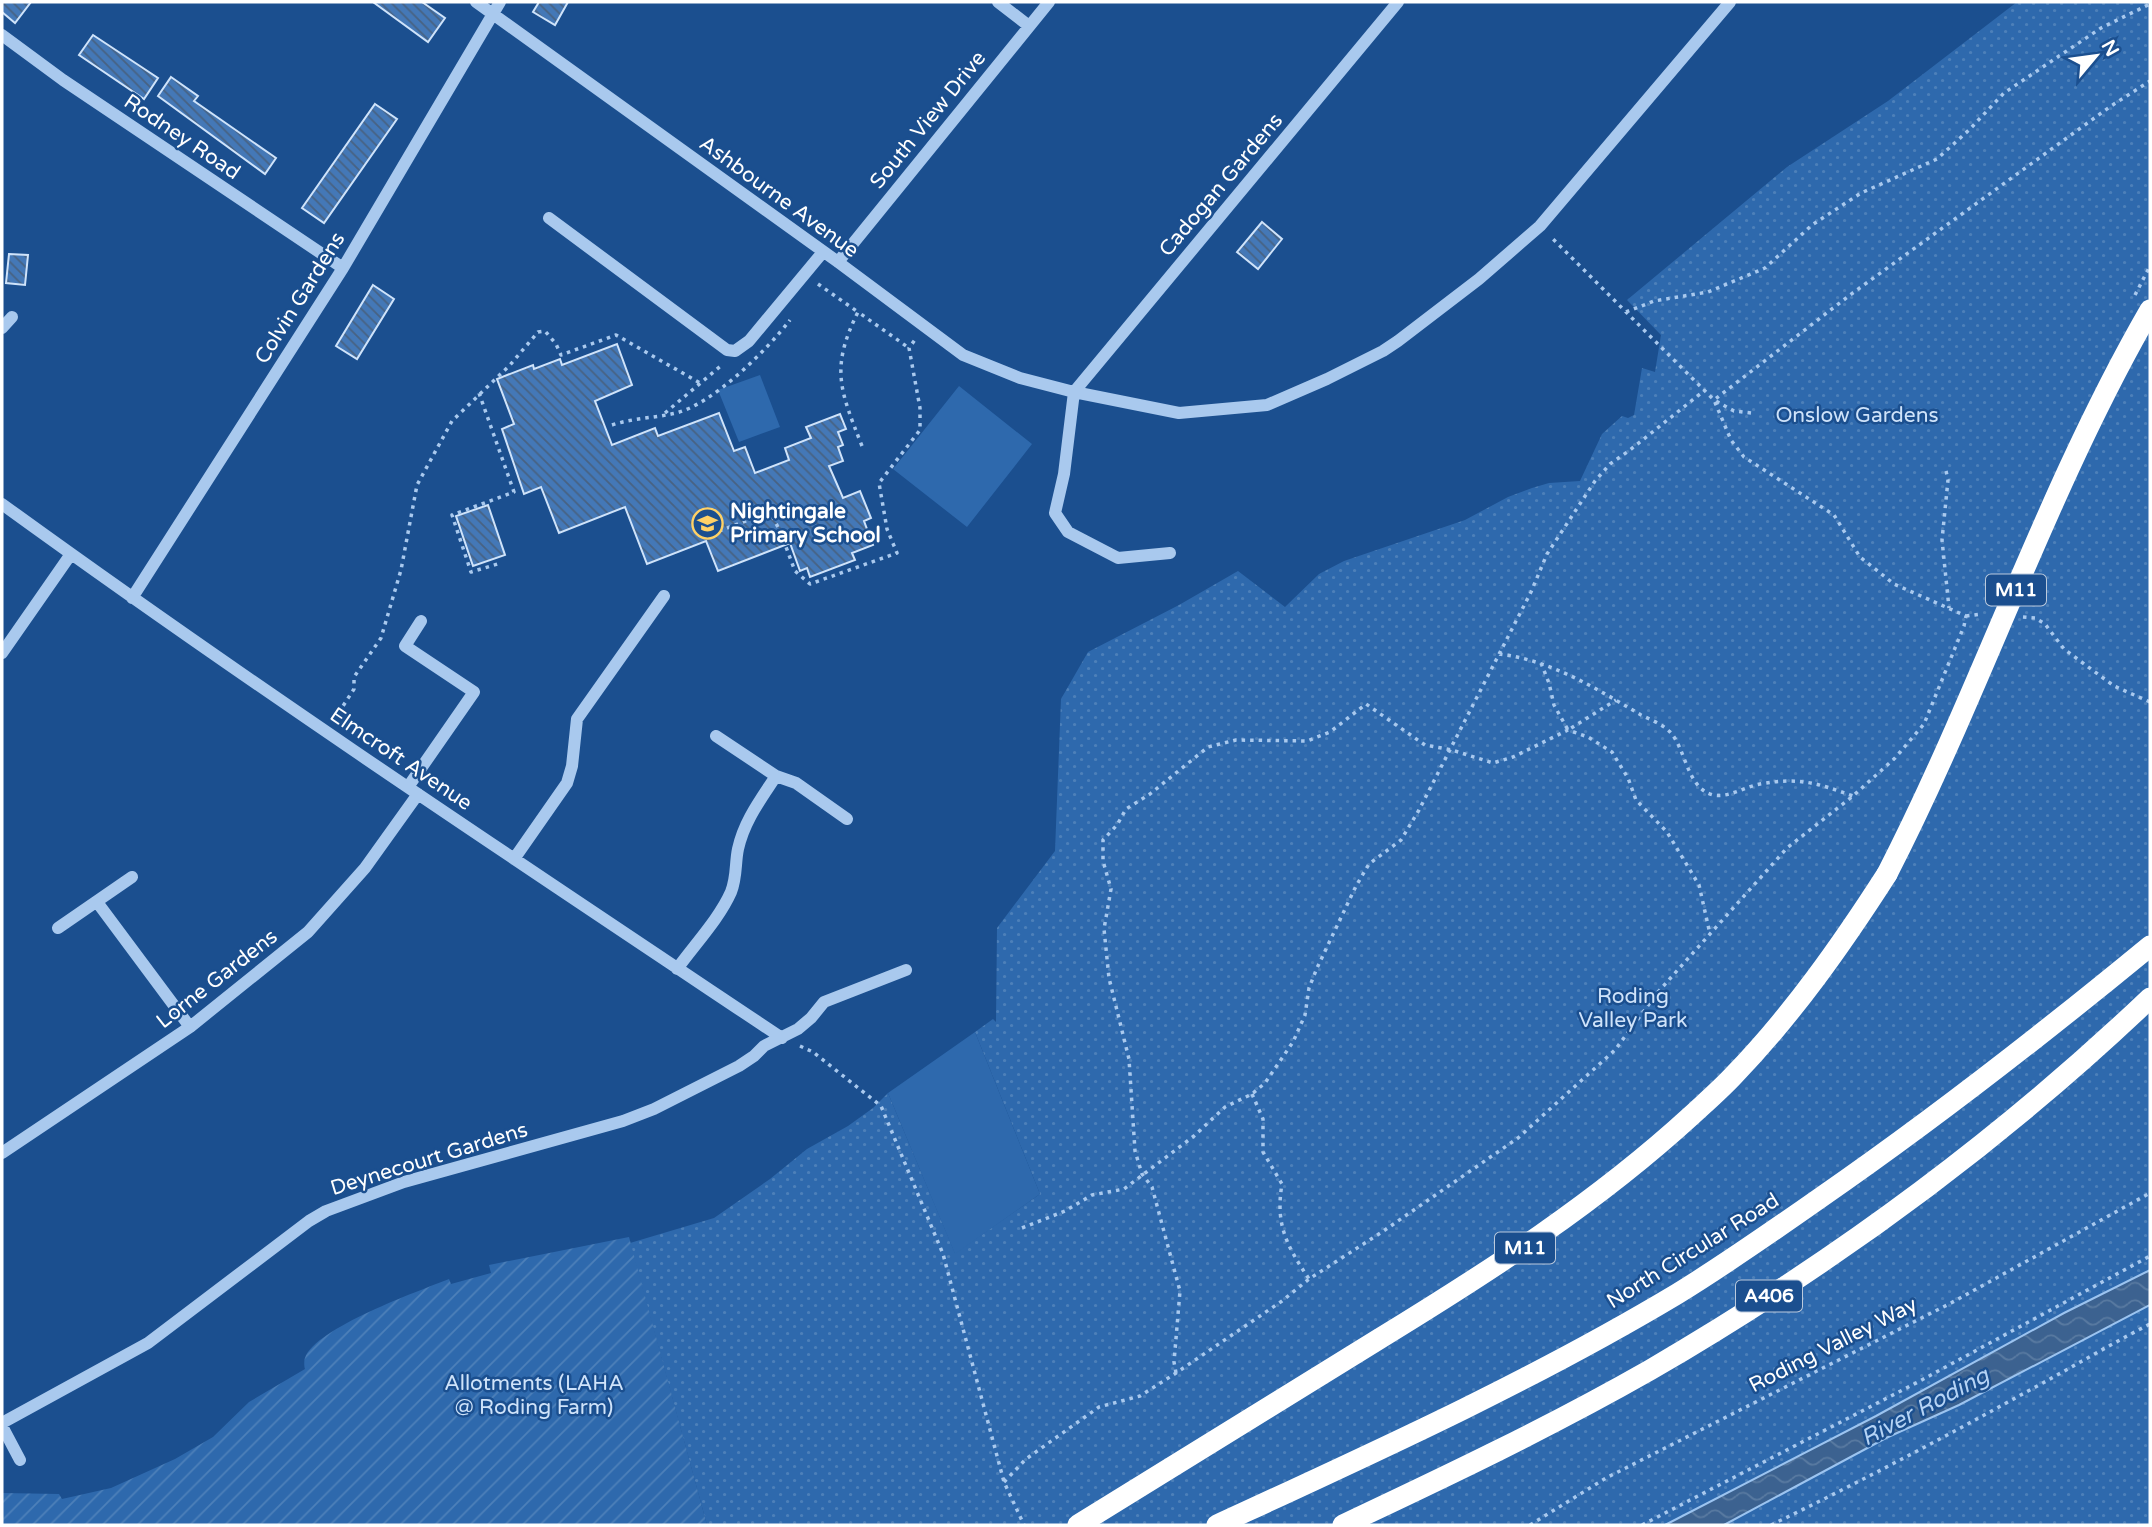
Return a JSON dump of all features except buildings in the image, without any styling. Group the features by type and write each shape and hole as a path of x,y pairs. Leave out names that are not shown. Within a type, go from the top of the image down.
{"highway":[{"name":"M11","path":"1078,1525 1539,1238 1615,1181 1734,1076 1847,937 1887,874 1954,736 2057,491 2150,310"},
{"name":"North Circular Road","path":"1217,1525 1394,1443 1550,1365 1677,1294 1761,1240 1914,1132 2017,1055 2150,946"},
{"name":"A406","path":"1343,1525 1547,1426 1649,1370 1749,1309 1851,1241 1943,1174 2038,1098 2150,998"}],"street":[{"name":"Ashbourne Avenue","path":"476,2 838,262 962,355 1020,378 1074,392"},
{"name":"Colvin Gardens","path":"132,598 343,268 500,2"},
{"path":"998,2 1028,26"},
{"name":"South View Drive","path":"838,262 1049,2"},
{"name":"Cadogan Gardens","path":"1074,392 1398,2"},
{"path":"1170,553 1118,558 1068,533 1055,513 1064,474 1074,392 1179,413 1267,405 1327,379 1391,346 1479,279 1540,226 1730,2"},
{"name":"Rodney Road","path":"2,35 63,80 343,268"},
{"path":"548,218 727,350 735,351 749,341 823,252"},
{"path":"2,328 12,317"},
{"name":"Elmcroft Avenue","path":"2,504 326,732 782,1038"},
{"path":"2,653 71,555"},
{"path":"514,859 567,783 572,766 577,719 664,596"},
{"name":"Lorne Gardens","path":"2,1153 190,1027 308,932 365,868 474,692 405,646 421,621"},
{"path":"716,736 776,776 796,783 848,819"},
{"path":"677,969 731,892 743,831 776,776"},
{"path":"58,928 132,877"},
{"path":"97,902 190,1027"},
{"name":"Deynecourt Gardens","path":"2,1425 148,1343 326,1211 404,1182 644,1113 739,1066 764,1045 782,1038 811,1018 824,1002 906,970"},
{"path":"2,1425 20,1460"}],"path":[{"path":"1626,312 1654,300 1708,292 1765,268 1812,225 1861,193 1937,159 2004,93 2101,29 2150,4"},
{"path":"1714,400 1861,287 2111,106 2150,81"},
{"path":"1540,226 1714,400 1734,411 1751,413"},
{"path":"703,537 770,512 795,571 810,584 897,553 887,529 879,483 920,430 920,408 909,348 858,312 845,338 840,376 842,397 862,446"},
{"path":"909,348 924,327"},
{"path":"326,732 354,689 354,677 381,638 401,570 416,485 452,421 510,365 538,332 545,331 561,355 616,335 700,383"},
{"path":"663,414 730,358"},
{"path":"1022,1228 1065,1211 1092,1195 1124,1189 1194,1136 1225,1107 1252,1094 1265,1083 1293,1042 1305,1016 1309,988 1317,968 1356,886 1369,864 1401,839 1452,750 1531,592 1547,554 1595,481 1610,464 1704,390"},
{"path":"479,393 514,492 452,515 471,572 500,563"},
{"path":"1004,1482 1026,1459 1099,1407 1140,1396 1176,1373 1282,1301 1309,1279 1518,1138 1615,1050 1658,992 1787,848 1853,796 1895,758 1924,724 1966,616 1894,584 1860,557 1835,515 1744,457 1731,440 1714,400"},
{"path":"1946,471 1948,480 1942,540 1949,608"},
{"path":"2022,617 2035,618 2045,624 2064,649 2114,686 2150,702"},
{"path":"1499,654 1521,656 1541,663 1616,700 1670,731 1697,785 1712,794 1727,795 1758,785 1797,780 1821,784 1853,796"},
{"path":"1541,663 1554,705 1568,730 1588,737 1612,752 1628,778 1636,800 1667,832 1699,885 1710,934"},
{"path":"1176,1373 1174,1362 1180,1291 1152,1187 1142,1174 1135,1151 1129,1059 1109,978 1104,929 1111,889 1103,861 1102,840 1117,825 1126,809 1150,794 1209,747 1236,740 1307,741 1330,732 1366,704 1425,746 1452,750 1493,763 1513,757 1568,730 1616,700"},
{"path":"782,1038 813,1052 881,1106 943,1254 1004,1482 1024,1525"},
{"path":"1252,1094 1263,1119 1263,1152 1282,1184 1278,1205 1281,1228 1292,1253 1309,1279"},
{"name":"Roding Valley Way","path":"1530,1525 1606,1478 1951,1303 2150,1193"},
{"path":"1642,1525 1918,1382 2150,1256"},
{"path":"1771,1525 1869,1477 2150,1324"}],"green space":[{"name":"Roding Valley Park","path":"2017,2 2150,2 2150,1525 707,1525 630,1243 714,1218 807,1149 848,1126 888,1093 955,1253 1040,1194 975,1032 993,1019 996,1022 997,928 1055,851 1061,699 1088,652 1238,571 1285,607 1319,574 1344,561 1465,520 1508,497 1532,488 1549,483 1580,481 1602,434 1622,416 1628,418 1634,415 1642,368 1655,372 1661,335 1627,300 1787,167 1888,101"},
{"path":"760,375 780,427 739,442 718,390"},
{"path":"959,386 1032,444 967,527 893,469"},
{"path":"975,1032 1040,1194 955,1254 888,1093"},
{"name":"Allotments (LAHA @ Roding Farm)","path":"629,1237 707,1525 2,1525 2,1493 59,1494 62,1499 111,1488 175,1459 213,1437 249,1402 305,1369 305,1358 313,1346 369,1312 449,1279 451,1284 491,1273 489,1265"}],"water":[{"name":"River Roding","path":"2150,1270 2150,1305 1959,1405 1886,1438 1724,1525 1665,1525 1876,1416 2064,1313"}],"place":[{"name":"Nightingale Primary School","path":"707,523"}],"park label":[{"name":"Onslow Gardens","path":"1857,415"}]}
